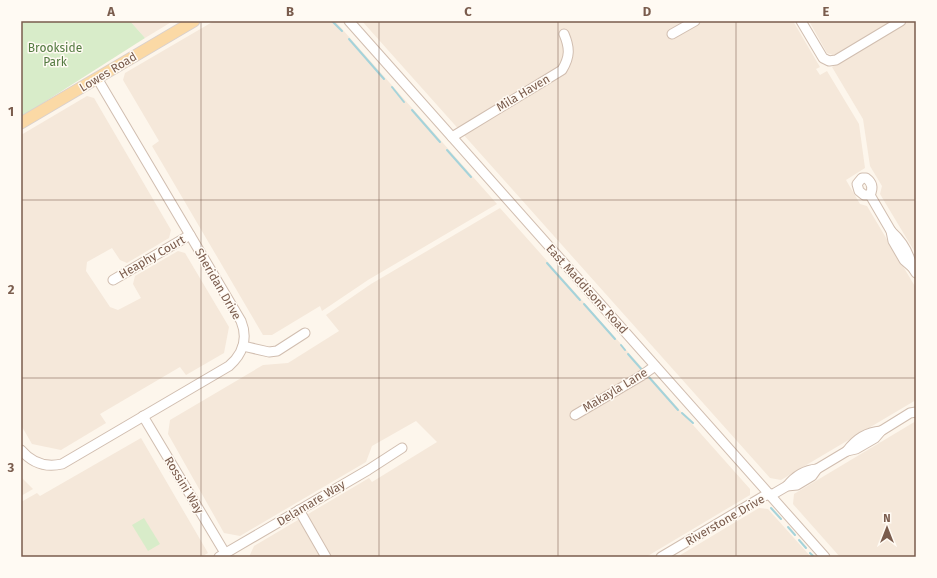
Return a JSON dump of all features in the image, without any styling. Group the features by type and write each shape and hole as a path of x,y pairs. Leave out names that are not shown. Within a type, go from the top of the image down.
{"main road":[{"name":"Lowes Road","path":"21,123 194,21"}],"street":[{"name":"East Maddisons Road","path":"349,21 825,557"},
{"path":"672,34 695,21"},
{"path":"801,21 823,58 827,61 832,61 901,21"},
{"name":"Mila Haven","path":"452,137 562,70 568,56 568,48 564,34"},
{"name":"Sheridan Drive","path":"97,78 241,321 244,333 243,346"},
{"path":"870,196 891,231 899,238 910,256 914,270"},
{"name":"Heaphy Court","path":"113,280 190,235"},
{"path":"21,450 26,456 36,463 50,466 62,464 229,366 238,357 243,346 269,352 277,351 305,333"},
{"name":"Makayla Lane","path":"575,415 641,376 655,366"},
{"name":"Riverstone Drive","path":"661,557 764,496 776,493 787,486 797,484 807,479 812,476 817,468 847,451 856,449 875,438 881,431 914,410"},
{"name":"Rossini Way","path":"143,416 222,555"},
{"name":"Delamare Way","path":"222,555 368,470 402,448"},
{"path":"299,510 326,557"}],"shaded area":[{"path":"130,21 173,21 145,38"},
{"path":"214,21 335,21 497,204 368,280 322,311 320,306 272,335 263,335 152,146 159,141 123,80 125,73"},
{"path":"362,21 793,21 820,67 816,69 820,75 827,71 859,124 865,168 846,180 860,204 867,206 916,288 916,400 781,480 770,478"},
{"path":"809,21 893,21 833,55 827,53"},
{"path":"910,21 916,21 916,254 880,194 882,186 870,166 863,119 832,67"},
{"path":"87,96 94,98 171,230 169,238 127,263 120,260 112,248 87,262 86,271 110,307 118,310 141,298 133,284 135,276 178,251 185,253 229,327 224,353 186,375 180,367 100,414 106,423 61,450 32,444 21,425 21,135"},
{"path":"500,208 750,489 750,495 646,557 249,557 254,546 369,478 372,482 437,442 416,421 372,446 366,462 240,536 224,533 168,434 170,420 263,365 288,363 339,331 326,315 371,284"},
{"path":"916,421 916,557 840,557 793,504 794,494"},
{"path":"141,438 208,553 201,557 21,557 21,502 37,493 40,496"},
{"path":"21,477 33,489 21,496"},
{"path":"759,508 768,509 811,557 677,557"}],"green space":[{"name":"Brookside Park","path":"21,21 130,21 145,38 21,117"},
{"path":"144,518 160,544 148,551 132,525"}],"waterway":[{"path":"332,21 342,31"},
{"path":"349,39 384,79"},
{"path":"392,87 404,102"},
{"path":"412,110 440,142"},
{"path":"447,150 471,177"},
{"path":"547,263 580,300"},
{"path":"584,304 615,339"},
{"path":"621,345 625,350"},
{"path":"628,354 643,371"},
{"path":"647,375 678,410"},
{"path":"682,413 693,423"},
{"path":"771,508 781,519"},
{"path":"788,527 795,535"},
{"path":"799,540 806,548"},
{"path":"810,553 814,557"}]}
